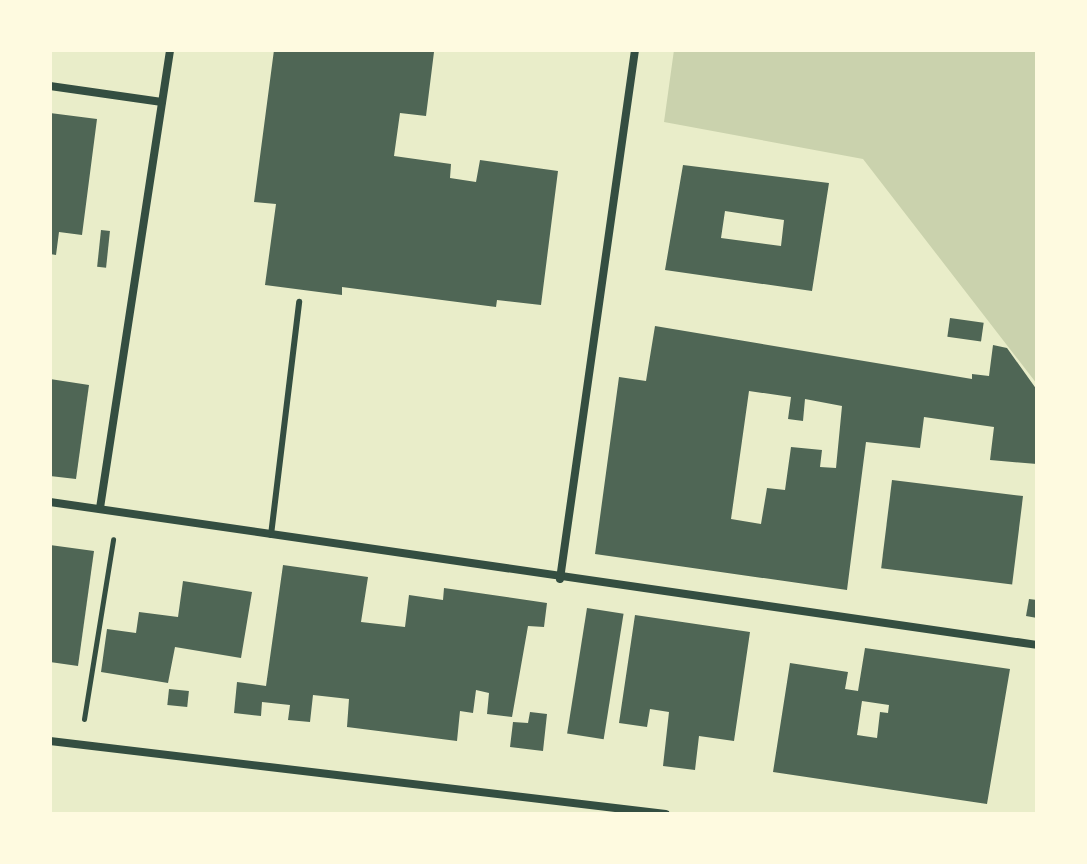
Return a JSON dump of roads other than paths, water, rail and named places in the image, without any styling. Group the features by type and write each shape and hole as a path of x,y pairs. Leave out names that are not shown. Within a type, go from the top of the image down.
{"street":[{"path":"100,508 170,50"},
{"path":"560,579 635,50"},
{"path":"50,86 162,102"},
{"path":"50,502 560,579 1037,645"},
{"path":"50,741 666,814"}],"lane":[{"path":"271,535 299,302"}]}
